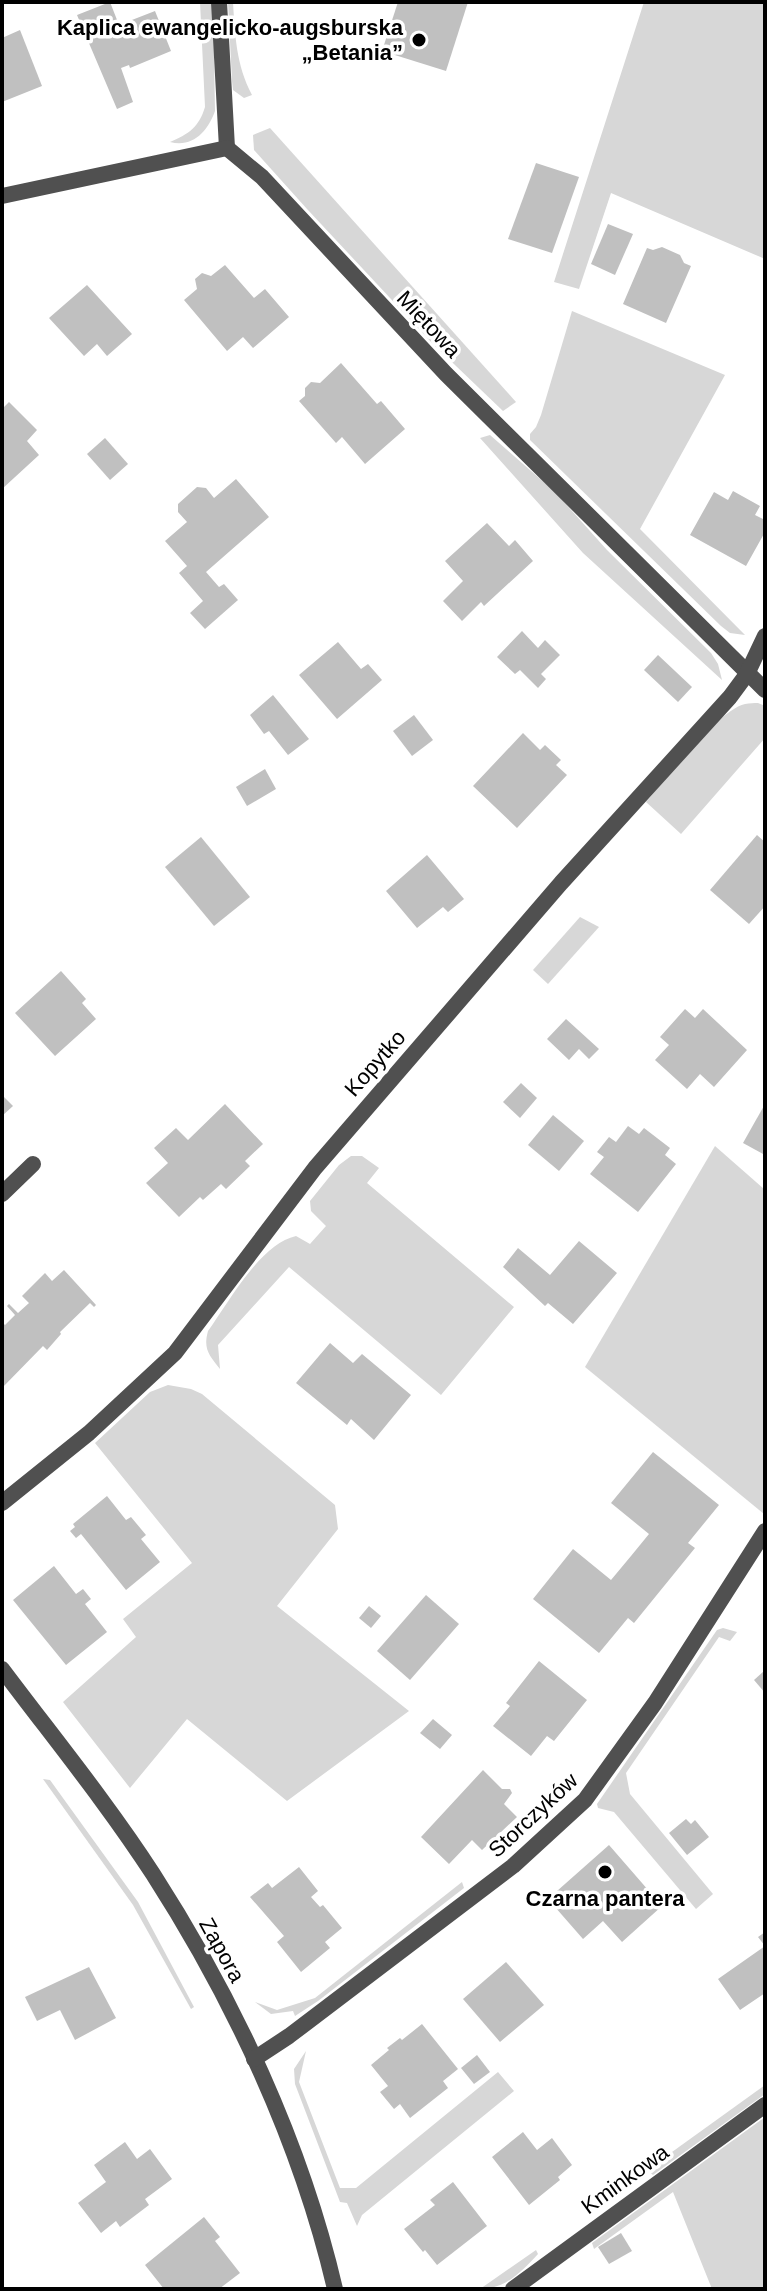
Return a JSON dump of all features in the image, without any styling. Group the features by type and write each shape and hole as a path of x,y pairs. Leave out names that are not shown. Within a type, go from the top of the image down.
{"street":[{"path":"2,196 227,148 219,2"},
{"name":"Miętowa","path":"227,148 262,177 446,374 765,690"},
{"name":"Kopytko","path":"2,1503 89,1433 175,1353 315,1168 561,883 730,697 747,674 765,636"},
{"path":"2,1194 33,1164"},
{"name":"Storczyków","path":"254,2059 289,2036 513,1866 585,1800 655,1703 765,1531"},
{"name":"Zapora","path":"2,1669 154,1875 232,2013 254,2059 309,2197 335,2289"},
{"name":"Kminkowa","path":"520,2287 765,2105"}],"shaded area":[{"path":"200,2 213,2 215,111 198,136 186,142 170,142 192,129 205,107"},
{"path":"228,2 233,2 239,61 252,95 244,98 233,90"},
{"path":"644,2 765,2 765,259 611,193 579,289 554,282"},
{"path":"270,128 516,402 503,411 432,343 254,150 253,135"},
{"path":"572,311 725,375 640,529 745,635 730,633 721,626 530,440 530,434 541,415"},
{"path":"490,435 555,492 607,550 711,653 722,680 583,553 480,438"},
{"path":"745,704 765,706 765,738 681,834 646,802 721,719"},
{"path":"580,917 599,927 548,984 533,970"},
{"path":"715,1146 765,1190 764,1514 585,1367"},
{"path":"351,1156 362,1156 379,1168 367,1183 514,1307 441,1395 289,1267 218,1345 220,1369 208,1352 208,1331 258,1262 283,1241 296,1236 310,1244 326,1226 311,1211 310,1201 339,1165"},
{"path":"168,1385 202,1394 335,1505 338,1529 277,1606 409,1711 287,1801 187,1719 130,1788 63,1702 136,1637 123,1619 192,1563 95,1443 150,1392"},
{"path":"723,1628 737,1632 730,1641 719,1637 626,1773 630,1794 713,1894 696,1909 614,1812 598,1808 597,1804 717,1630"},
{"path":"43,1779 50,1780 138,1902 194,2007 191,2009 133,1905"},
{"path":"462,1882 464,1888 295,2016 293,2011 271,2014 255,2002 277,2010 315,1998"},
{"path":"306,2051 299,2082 340,2188 356,2188 498,2072 514,2091 362,2215 357,2226 347,2203 340,2202 295,2084 294,2069"},
{"path":"765,2085 765,2094 653,2175 647,2170"},
{"path":"765,2117 765,2289 712,2289 673,2192 594,2249 592,2243"},
{"path":"536,2250 538,2254 512,2278 498,2286 480,2289"}],"building":[{"path":"110,2 119,25 155,11 171,51 130,68 129,65 121,68 133,102 117,109 77,15"},
{"path":"398,2 468,2 446,71 382,51"},
{"path":"20,30 42,86 2,102 2,38"},
{"path":"536,163 579,177 552,253 508,239"},
{"path":"608,224 633,234 615,275 591,264"},
{"path":"662,247 680,255 684,263 691,266 666,323 623,304 647,248"},
{"path":"225,265 254,298 265,289 289,317 253,348 243,337 227,351 184,300 197,289 195,279 202,273 211,276"},
{"path":"87,285 132,334 107,356 97,344 84,356 49,318"},
{"path":"341,363 377,404 381,401 405,429 365,464 342,437 336,443 299,401 305,396 305,388 311,382 320,383"},
{"path":"9,402 37,430 27,441 39,455 2,489 2,409"},
{"path":"105,438 128,464 110,480 87,454"},
{"path":"236,479 269,517 206,572 219,587 224,584 238,600 205,629 190,613 203,601 179,573 187,566 165,541 187,522 178,512 178,504 197,487 206,488 214,498"},
{"path":"733,491 760,506 755,515 765,520 765,532 746,566 690,535 714,492 728,500"},
{"path":"487,523 509,546 515,540 533,561 484,606 481,602 462,621 443,601 463,581 445,561"},
{"path":"522,631 538,648 545,640 560,655 541,674 546,679 538,688 520,670 515,674 497,657"},
{"path":"338,642 361,669 368,664 382,680 337,719 299,675"},
{"path":"658,655 692,687 678,702 644,670"},
{"path":"273,695 309,739 288,755 269,731 264,734 250,715"},
{"path":"414,715 433,740 412,756 393,731"},
{"path":"523,733 540,750 545,745 561,760 556,765 567,775 517,828 473,786"},
{"path":"265,769 276,789 247,806 236,787"},
{"path":"757,835 765,842 765,906 749,924 710,890"},
{"path":"201,837 250,897 214,926 165,867"},
{"path":"427,855 464,899 448,912 443,907 417,928 386,891"},
{"path":"61,971 86,999 82,1003 96,1019 55,1056 15,1013"},
{"path":"685,1009 695,1018 703,1009 747,1050 714,1087 700,1074 687,1089 655,1060 669,1045 660,1037"},
{"path":"566,1019 599,1049 589,1059 579,1049 569,1060 547,1039"},
{"path":"521,1083 537,1098 520,1118 503,1102"},
{"path":"2,1095 13,1106 2,1116"},
{"path":"225,1104 263,1144 245,1161 250,1166 226,1189 221,1184 203,1200 200,1197 179,1217 146,1183 168,1163 154,1148 176,1128 188,1140"},
{"path":"765,1104 765,1155 743,1143"},
{"path":"553,1115 584,1141 559,1171 528,1145"},
{"path":"628,1126 639,1134 644,1128 670,1148 665,1155 676,1164 638,1212 590,1174 604,1157 597,1152 609,1137 616,1142"},
{"path":"579,1241 617,1273 573,1324 548,1303 545,1306 503,1267 518,1248 550,1275"},
{"path":"64,1270 96,1305 94,1307 90,1303 60,1332 47,1350 43,1346 2,1388 2,1322 5,1325 15,1315 7,1306 9,1304 18,1313 29,1303 22,1296 45,1273 52,1281"},
{"path":"330,1343 353,1363 362,1354 411,1395 374,1440 351,1419 347,1425 296,1383"},
{"path":"653,1452 719,1505 688,1543 695,1548 634,1623 628,1618 599,1653 533,1599 573,1549 611,1580 649,1534 611,1503"},
{"path":"107,1496 126,1520 131,1517 146,1535 141,1539 160,1562 126,1590 81,1534 76,1538 70,1531 75,1527 73,1524"},
{"path":"54,1566 76,1594 83,1589 91,1599 85,1604 107,1632 66,1665 13,1600"},
{"path":"426,1595 459,1624 410,1680 377,1651"},
{"path":"369,1606 381,1616 371,1628 359,1618"},
{"path":"539,1661 587,1700 554,1741 547,1736 531,1756 493,1726 510,1706 506,1703"},
{"path":"765,1670 765,1693 754,1680"},
{"path":"433,1719 452,1735 440,1749 420,1733"},
{"path":"483,1770 502,1789 510,1789 512,1793 504,1804 517,1817 482,1850 472,1840 449,1864 421,1837"},
{"path":"686,1819 691,1824 695,1820 709,1837 687,1855 669,1833"},
{"name":"Czarna pantera","path":"609,1845 662,1906 622,1942 603,1921 583,1939 548,1899"},
{"path":"299,1867 318,1891 311,1897 320,1907 323,1905 342,1928 325,1942 330,1948 301,1972 277,1942 284,1936 250,1897 268,1883 272,1888"},
{"path":"765,1932 765,1946 758,1937"},
{"path":"765,1946 765,1993 740,2010 718,1979"},
{"path":"506,1962 544,2005 500,2042 463,1999"},
{"path":"89,1967 116,2018 75,2040 60,2010 37,2021 25,1997"},
{"path":"422,2024 458,2069 443,2081 448,2088 410,2118 400,2104 394,2109 380,2092 388,2086 371,2065 389,2050 387,2048"},
{"path":"477,2055 490,2072 474,2084 461,2068"},
{"path":"523,2132 537,2150 552,2138 572,2165 558,2177 560,2180 529,2205 492,2157"},
{"path":"125,2142 137,2159 150,2149 172,2179 145,2199 149,2205 120,2227 116,2221 101,2233 78,2203 106,2182 94,2165"},
{"path":"453,2182 487,2226 437,2265 404,2229 435,2205 430,2200"},
{"path":"204,2217 220,2237 215,2241 240,2273 219,2289 164,2289 145,2265"},
{"path":"621,2233 632,2251 609,2264 598,2247"}],"place":[{"name":"Kaplica ewangelicko-augsburska „Betania”","path":"419,40"},
{"name":"Czarna pantera","path":"605,1872"}]}
